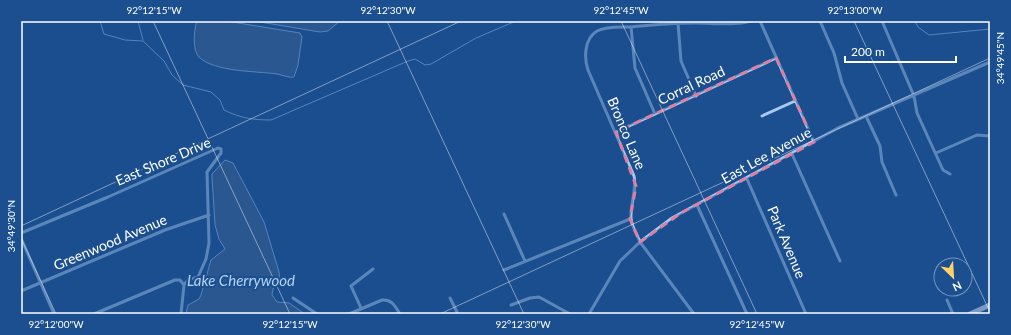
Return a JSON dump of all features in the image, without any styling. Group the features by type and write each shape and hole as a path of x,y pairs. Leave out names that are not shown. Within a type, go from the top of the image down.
{"main road":[{"path":"970,314 990,305"}],"street":[{"path":"656,114 635,68 631,26 678,23 724,24 752,21"},
{"path":"760,21 814,142"},
{"path":"820,21 834,53 842,82 858,119"},
{"path":"882,21 914,96 917,113 943,170 950,174"},
{"path":"678,23 682,61 696,96"},
{"name":"Bronco Lane","path":"630,219 635,182 616,132 587,67 585,54 589,40 599,30 631,26"},
{"name":"Corral Road","path":"616,132 776,58"},
{"name":"East Lee Avenue","path":"589,314 613,270 628,252 672,218 858,119 990,62"},
{"path":"762,116 795,101"},
{"path":"866,116 880,146 883,165 896,195"},
{"path":"936,154 977,135 990,136"},
{"name":"East Shore Drive","path":"21,233 78,208 108,197 218,148 221,149 221,153 207,172 210,242 206,259 198,277 188,280 184,285"},
{"path":"792,154 840,261"},
{"name":"Park Avenue","path":"747,179 806,314"},
{"path":"696,205 748,314"},
{"path":"504,214 526,261"},
{"name":"Greenwood Avenue","path":"21,291 165,230 209,215"},
{"path":"504,270 630,219 640,242 694,314"},
{"path":"21,238 54,314"},
{"path":"361,308 351,286 373,269"},
{"path":"94,314 175,280 180,280 184,285 181,314"},
{"path":"511,305 530,298 539,297 570,314"},
{"path":"293,298 317,314"},
{"path":"450,298 458,314"},
{"path":"349,314 361,308 388,300 393,303 400,314"},
{"path":"947,300 953,314"}],"highlighted area":[{"path":"776,58 814,142 681,213 640,242 630,219 636,186 616,132"}],"water":[{"path":"197,21 226,21 300,33 302,37 298,65 294,77 236,70 215,66 206,62 199,57 195,50 194,34"},
{"path":"254,21 340,21 328,31 320,32"},
{"name":"Lake Cherrywood","path":"225,160 233,163 264,222 280,280 273,289 272,295 277,302 289,303 305,314 186,314 188,305 199,299 201,295 211,260 225,249 219,239 215,225 212,174"}],"waterway":[{"path":"100,21 104,34 125,40 143,41 164,61 172,75 183,85 211,92 220,100 224,110 236,115 258,120 271,120 408,61 415,59 425,65 431,64 476,38 516,21"},
{"path":"138,21 143,40"},
{"path":"915,21 918,27 929,35 990,29"}]}
